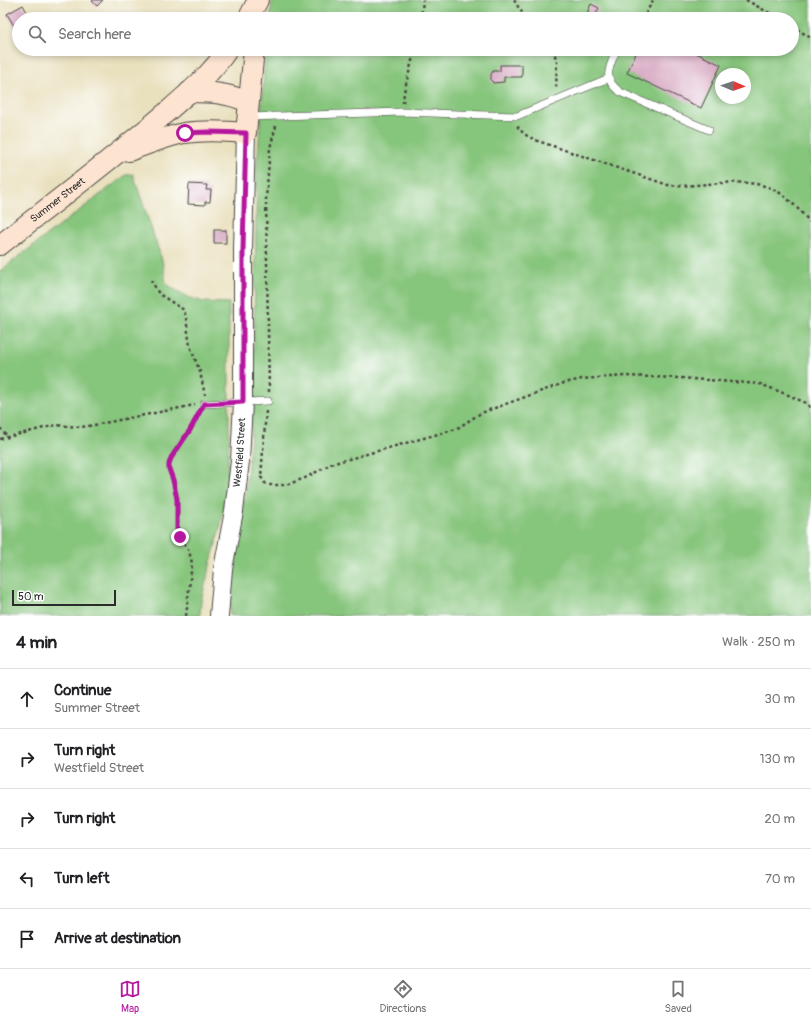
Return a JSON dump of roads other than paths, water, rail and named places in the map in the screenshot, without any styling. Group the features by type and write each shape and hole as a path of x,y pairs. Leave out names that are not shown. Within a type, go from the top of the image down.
{"main road":[{"path":"252,12 258,0"},
{"path":"260,12 262,0"},
{"name":"Summer Street","path":"0,245 116,156 189,92 219,63 224,56"},
{"name":"Westfield Street","path":"247,117 253,56"},
{"path":"189,92 213,92 236,96 247,117"},
{"name":"Summer Street","path":"116,156 158,140 185,133 208,132 247,117"}],"street":[{"name":"Westfield Street","path":"219,616 223,569 234,511 240,461 243,402 243,249 247,117"}],"lane":[{"path":"615,56 609,69 609,78 612,86 622,93 709,130"},
{"path":"247,117 402,112 510,116 522,114 609,78"},
{"path":"204,404 268,402"}]}
